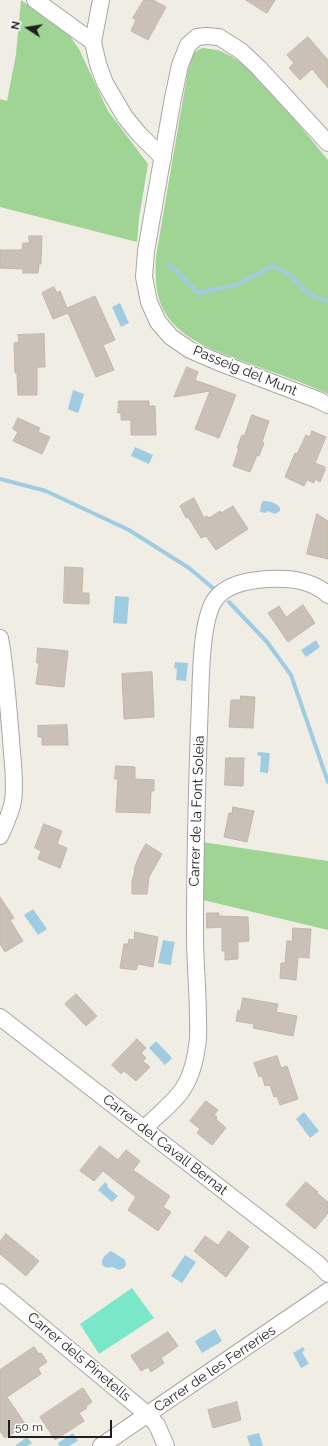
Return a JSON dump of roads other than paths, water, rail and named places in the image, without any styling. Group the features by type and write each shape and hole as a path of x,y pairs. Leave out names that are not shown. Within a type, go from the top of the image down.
{"street":[{"path":"36,0 93,42"},
{"path":"101,0 93,42 105,83 125,117 139,134 163,158"},
{"name":"Passeig del Munt","path":"328,143 260,68 241,52 218,38 206,36 197,37 188,45 180,65 146,251 144,277 149,302 158,322 171,337 190,350 328,405"},
{"name":"Carrer de la Font Soleia","path":"144,1129 180,1093 188,1080 198,1043 198,999 195,937 195,832 202,667 204,638 208,619 214,602 224,590 238,584 258,579 276,578 306,582 322,589 328,595"},
{"path":"0,638 7,695 13,800 7,821 0,836"},
{"name":"Carrer del Cavall Bernat","path":"0,1017 317,1263 328,1274"},
{"name":"Carrer dels Pinetells","path":"0,1292 148,1415 158,1425 166,1446"},
{"name":"Carrer de les Ferreries","path":"101,1446 328,1292"}],"water":[{"path":"120,303 129,323 121,327 112,307"},
{"path":"73,390 84,394 77,413 68,409"},
{"path":"135,447 153,455 149,464 131,456"},
{"path":"263,501 274,503 280,508 280,511 275,514 268,511 266,513 260,512"},
{"path":"115,596 129,597 127,624 113,623"},
{"path":"316,640 320,647 306,657 301,650"},
{"path":"175,662 188,663 186,681 176,680 177,669 174,668"},
{"path":"258,752 270,753 268,773 260,772 261,756 257,755"},
{"path":"33,909 47,929 38,935 24,915"},
{"path":"163,940 175,942 172,962 170,965 158,963"},
{"path":"156,1041 172,1058 165,1065 149,1048"},
{"path":"304,1112 319,1131 310,1138 296,1119"},
{"path":"105,1182 108,1185 107,1187 118,1196 112,1202 98,1190"},
{"path":"111,1251 125,1260 126,1265 124,1268 118,1270 105,1267 103,1265 102,1260"},
{"path":"185,1255 196,1262 182,1283 171,1276"},
{"path":"215,1329 222,1341 202,1353 195,1341"},
{"path":"303,1347 305,1350 302,1352 309,1364 301,1368 293,1353"},
{"path":"73,1433 78,1441 69,1446 59,1446 58,1443"},
{"path":"259,1433 263,1446 250,1446 247,1436"},
{"path":"27,1437 32,1443 27,1446 16,1446 16,1445"}],"waterway":[{"path":"169,264 198,293 236,285 273,266 289,274 309,294 328,302"},
{"path":"0,479 46,491 129,530 189,568 214,589"},
{"path":"229,602 267,642 291,675 328,782"}]}
